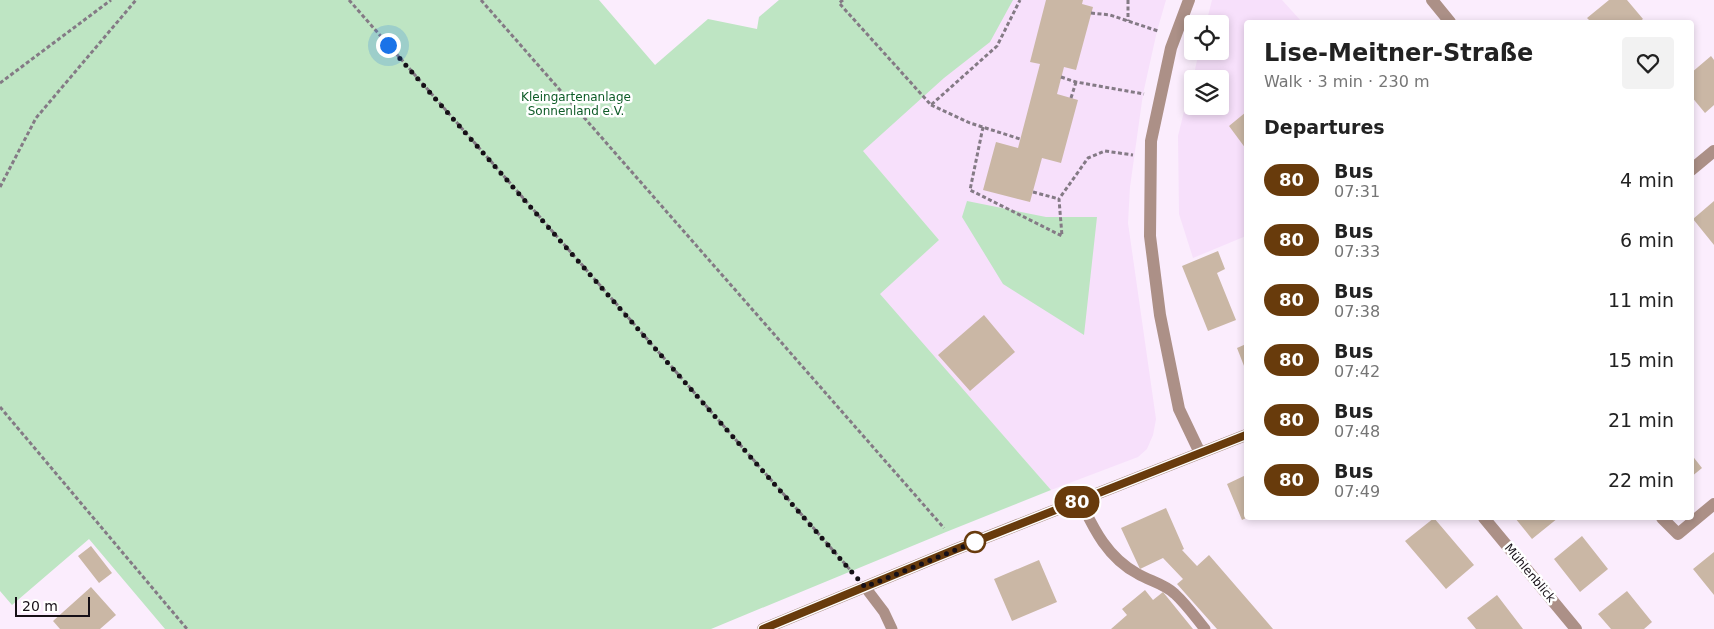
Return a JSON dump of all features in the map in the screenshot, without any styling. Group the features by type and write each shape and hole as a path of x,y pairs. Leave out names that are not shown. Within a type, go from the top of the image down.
{"street":[{"path":"1189,0 1171,48 1152,141 1150,236 1160,315 1179,409 1200,453"},
{"path":"1432,0 1448,20"},
{"path":"1694,168 1714,152"},
{"path":"763,629 1080,500 1244,436"},
{"path":"1664,520 1678,534 1714,504"},
{"name":"Mühlenblick","path":"1486,520 1576,629"}],"lane":[{"path":"1080,500 1097,536 1112,553 1137,574 1176,594 1205,629"},
{"path":"865,587 884,612 892,629"}],"path":[{"path":"0,83 111,0"},
{"path":"0,187 36,118 136,0"},
{"path":"349,0 865,587"},
{"path":"481,0 944,528"},
{"path":"843,0 839,3 931,105 983,127 1020,139"},
{"path":"931,105 996,46 1020,0"},
{"path":"1128,0 1128,21"},
{"path":"1091,13 1110,15 1162,31"},
{"path":"1061,77 1076,82 1161,98"},
{"path":"1071,98 1076,82"},
{"path":"983,127 970,190 1062,236 1059,199 1088,158 1105,151 1151,156"},
{"path":"1033,192 1059,199"},
{"path":"0,407 187,629"}],"shaded area":[{"path":"779,0 1166,0 1143,94 1130,187 1128,223 1156,419 1153,435 1147,449 1138,457 1051,490 879,294 939,240 758,29 759,17"},
{"path":"1212,0 1282,0 1300,20 1244,20 1244,237 1193,258 1179,214 1178,136 1184,112 1184,115 1229,115 1229,70 1195,70 1197,60 1229,60 1229,15 1208,15"}],"green space":[{"name":"Kleingartenanlage Sonnenland e.V.","path":"0,0 599,0 655,65 708,19 757,29 759,17 779,0 1013,0 990,42 944,78 863,151 939,240 880,294 1051,490 711,629 165,629 89,539 12,605 0,591"},
{"path":"967,201 1046,217 1097,217 1084,335 1003,284 962,217"}],"building":[{"path":"1046,0 1083,0 1082,4 1093,7 1076,70 1064,67 1057,94 1078,100 1061,163 1042,158 1030,202 983,190 996,142 1018,148 1040,64 1030,62"},
{"path":"1609,0 1627,0 1643,19 1589,20 1587,18"},
{"path":"1711,56 1714,60 1714,105 1705,113 1694,100 1694,70"},
{"path":"1244,114 1244,146 1229,126"},
{"path":"1714,201 1714,245 1694,220 1694,218"},
{"path":"1218,251 1225,269 1217,273 1236,320 1208,331 1182,266"},
{"path":"984,315 1015,352 970,391 938,355"},
{"path":"1244,345 1244,366 1237,348"},
{"path":"1694,458 1702,468 1694,475"},
{"path":"1244,476 1244,519 1242,520 1227,484"},
{"path":"1166,508 1184,549 1182,550 1197,566 1209,555 1273,629 1217,629 1177,584 1183,579 1163,558 1140,569 1121,528"},
{"path":"1431,520 1436,520 1474,565 1446,589 1405,541"},
{"path":"1517,520 1556,520 1532,539"},
{"path":"1582,536 1608,569 1580,592 1554,559"},
{"path":"91,546 112,573 99,583 78,556"},
{"path":"1714,552 1714,595 1693,569"},
{"path":"1039,560 1057,602 1012,621 994,579"},
{"path":"91,587 116,615 100,629 60,629 53,621"},
{"path":"1145,590 1153,600 1163,592 1193,629 1111,629 1127,615 1122,609"},
{"path":"1627,591 1652,622 1644,629 1611,629 1598,614"},
{"path":"1497,595 1523,629 1476,629 1467,618"}],"bus line":[{"name":"80","path":"763,629 954,550 1244,436"}],"route":[{"path":"388,45 865,587 975,542"}]}
